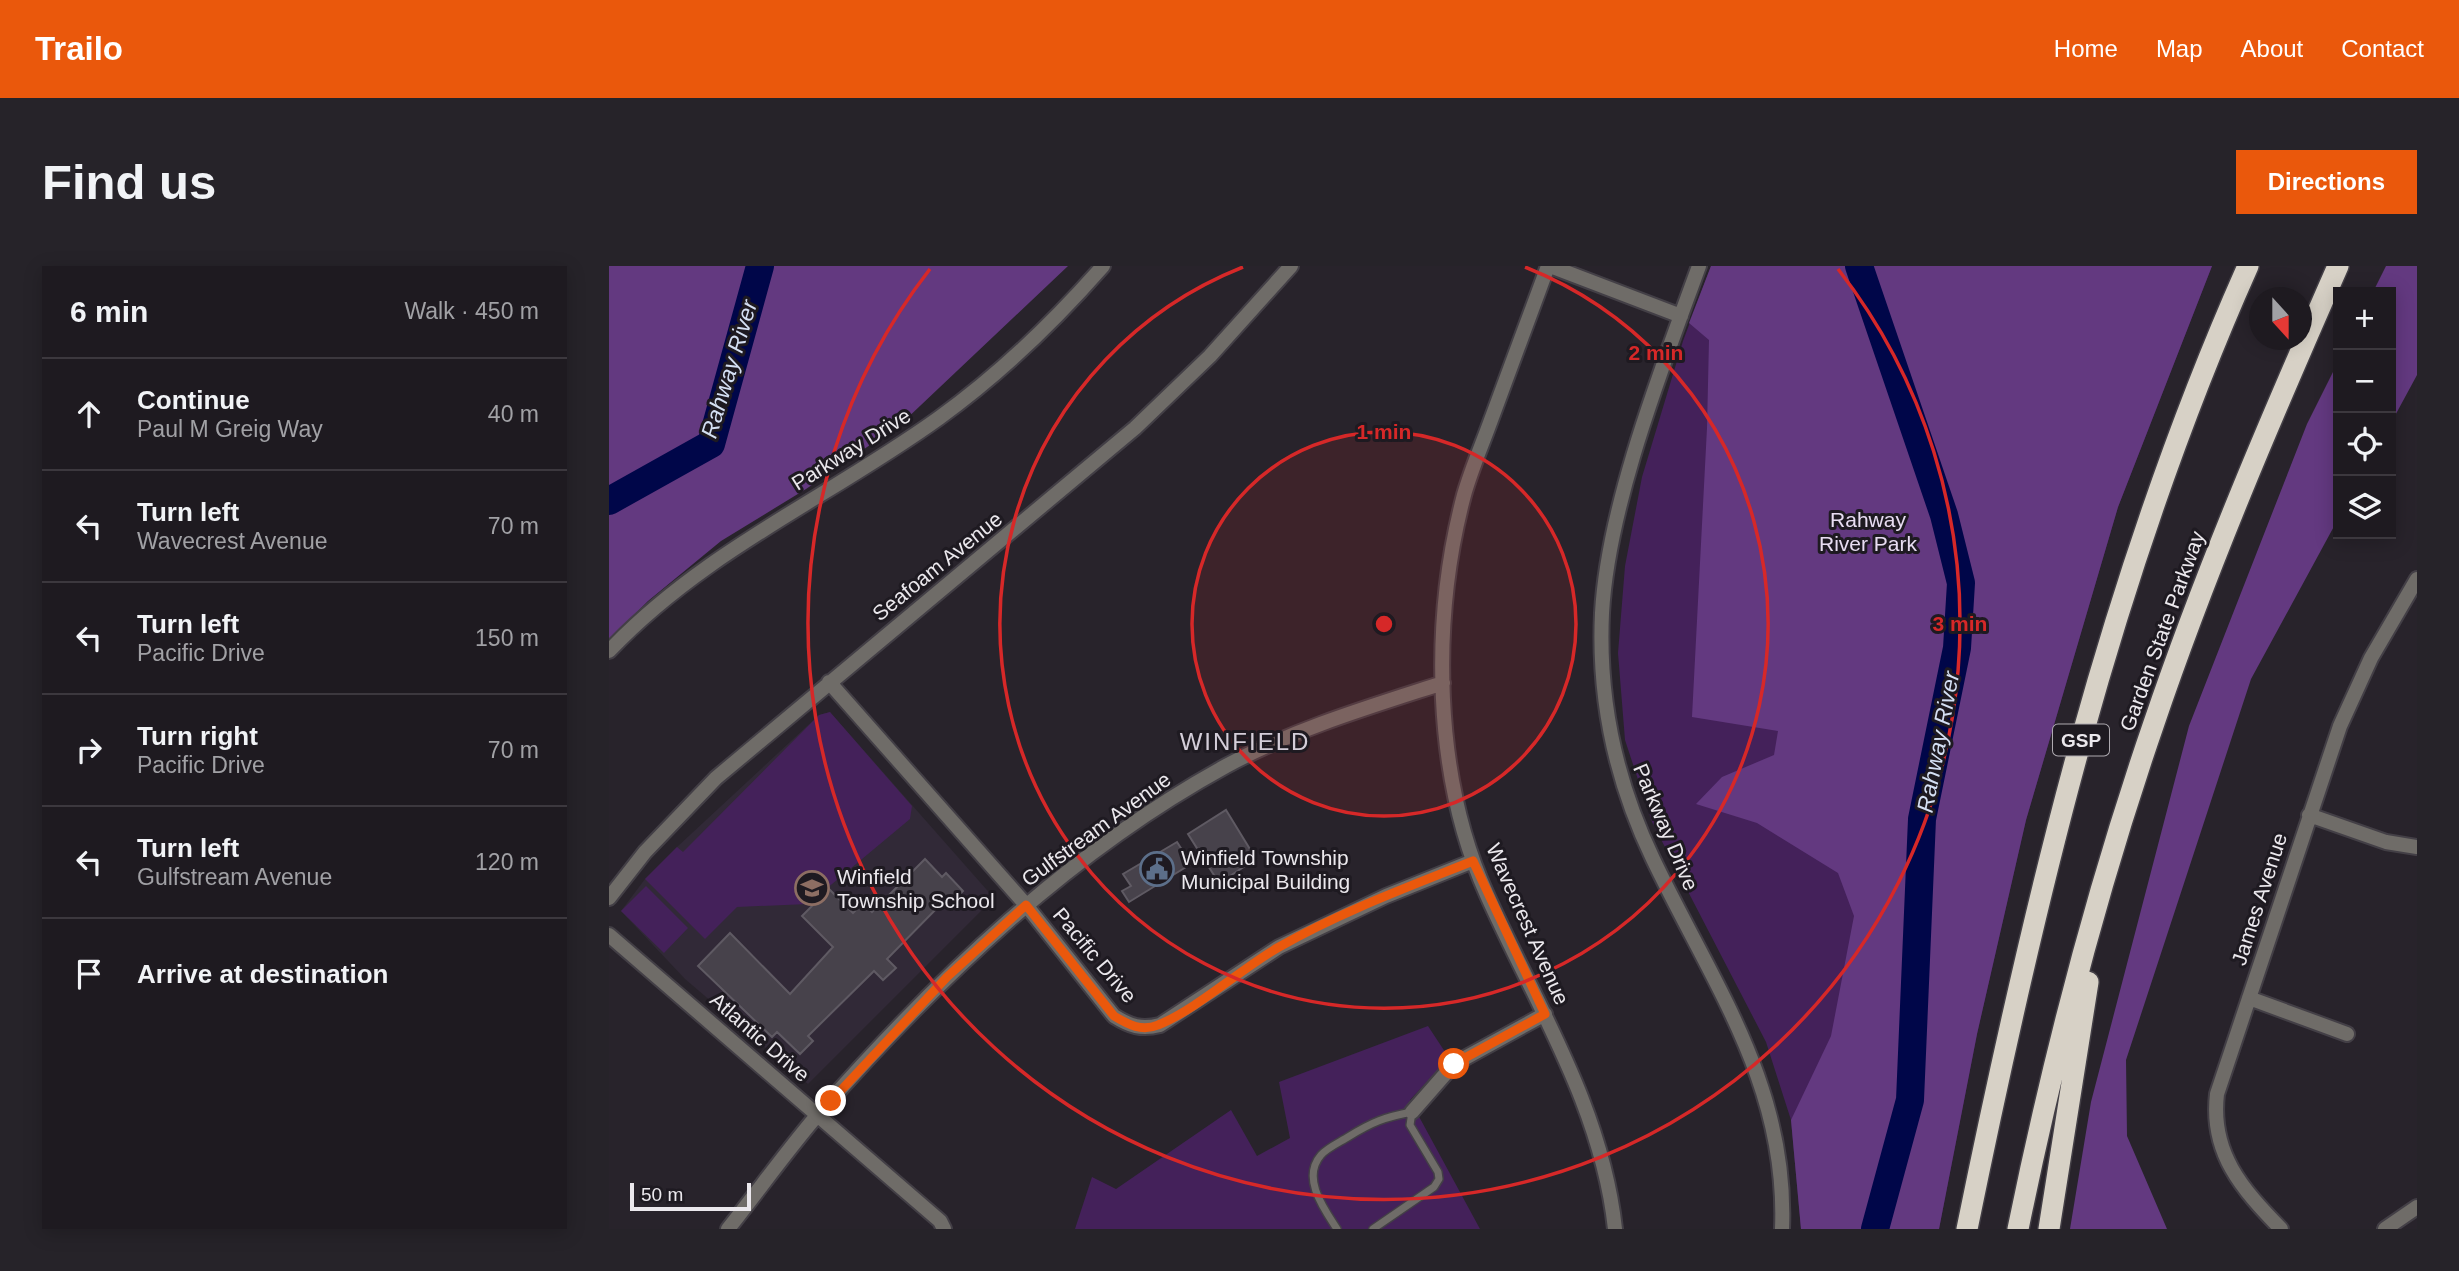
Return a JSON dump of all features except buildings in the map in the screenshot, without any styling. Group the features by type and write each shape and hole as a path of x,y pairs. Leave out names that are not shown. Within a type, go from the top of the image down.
{"highway":[{"name":"Garden State Parkway","path":"1967,1229 2050,856 2104,657 2157,491 2248,266"},
{"name":"Garden State Parkway","path":"2018,1229 2055,1062 2117,834 2153,724 2214,557 2338,266"},
{"path":"2049,1229 2093,951 2117,834"}],"street":[{"name":"Parkway Drive","path":"609,652 635,624 716,558 938,419 998,373 1072,302 1103,266"},
{"name":"Seafoam Avenue","path":"609,898 646,852 716,778 1135,428 1210,356 1291,266"},
{"path":"1549,266 1681,316"},
{"name":"Wavecrest Avenue","path":"1549,266 1464,493 1447,590 1443,684 1449,763 1473,861 1597,1133 1610,1189 1615,1229"},
{"name":"Parkway Drive","path":"1699,266 1633,463 1617,523 1602,610 1604,686 1616,762 1638,826 1738,1024 1764,1088 1780,1160 1782,1229"},
{"name":"James Avenue","path":"2281,1229 2231,1172 2217,1133 2217,1094 2309,815 2355,690 2417,579"},
{"name":"Pacific Drive","path":"829,682 1026,905 1114,1016 1131,1026 1146,1029 1175,1016 1300,936 1386,896 1473,861"},
{"name":"Gulfstream Avenue","path":"728,1229 818,1114 947,977 1026,905 1124,830 1171,798 1227,766 1344,714 1443,684"},
{"path":"2309,815 2386,842 2417,846"},
{"name":"Atlantic Drive","path":"609,935 940,1221 944,1229"},
{"path":"2249,998 2347,1034"},
{"path":"1412,1112 1437,1080 1454,1064 1545,1014"},
{"path":"2385,1229 2417,1207"}],"lane":[{"path":"1336,1229 1319,1200 1315,1187 1314,1167 1321,1154 1378,1118 1412,1112 1410,1125 1414,1136 1438,1172 1439,1180 1434,1187 1373,1229"}],"shaded area":[{"name":"Winfield Township School","path":"830,712 994,898 808,1084 685,979 621,911 645,879 677,847 819,715"}],"green space":[{"path":"609,266 1068,266 902,423 806,489 721,541 648,601 609,640"},
{"name":"Rahway River Park","path":"1711,266 2212,266 2118,507 2026,820 1977,1034 1939,1229 1801,1229 1791,1120 1766,1042 1652,822 1625,740 1618,653 1625,566 1642,477 1683,341"},
{"name":"Rahway River Park","path":"1711,266 2212,266 2118,507 2026,820 1977,1034 1939,1229 1801,1229 1791,1120 1831,1036 1854,916 1838,873 1757,823 1696,804 1722,777 1774,755 1778,731 1692,717 1709,340 1689,323"},
{"path":"2386,266 2417,266 2417,375 2396,414 2396,287 2376,287"},
{"path":"2333,372 2333,528 2251,679 2126,1060 2127,1136 2167,1229 2070,1229 2091,1102 2189,726 2307,424"},
{"path":"830,712 912,806 910,819 808,904 737,907 705,939 645,879 677,847 683,852 819,715"},
{"path":"646,886 688,928 664,953 621,911"},
{"path":"1428,1026 1449,1058 1410,1100 1480,1229 1075,1229 1092,1177 1116,1189 1231,1110 1257,1156 1290,1138 1279,1082"}],"waterway":[{"name":"Rahway River","path":"609,501 711,444 760,266"},
{"name":"Rahway River","path":"1859,266 1944,515 1961,583 1957,648 1922,819 1910,1100 1875,1229"}],"place":[{"name":"Winfield Township Municipal Building","path":"1157,869"},
{"name":"Winfield Township School","path":"812,888"}],"district":[{"name":"WINFIELD","path":"1245,741"}],"route":[{"path":"831,1101 867,1059 947,977 1026,905 1114,1016 1131,1026 1146,1029 1160,1025 1279,947 1331,920 1473,861 1486,894 1545,1014 1454,1064"}]}
